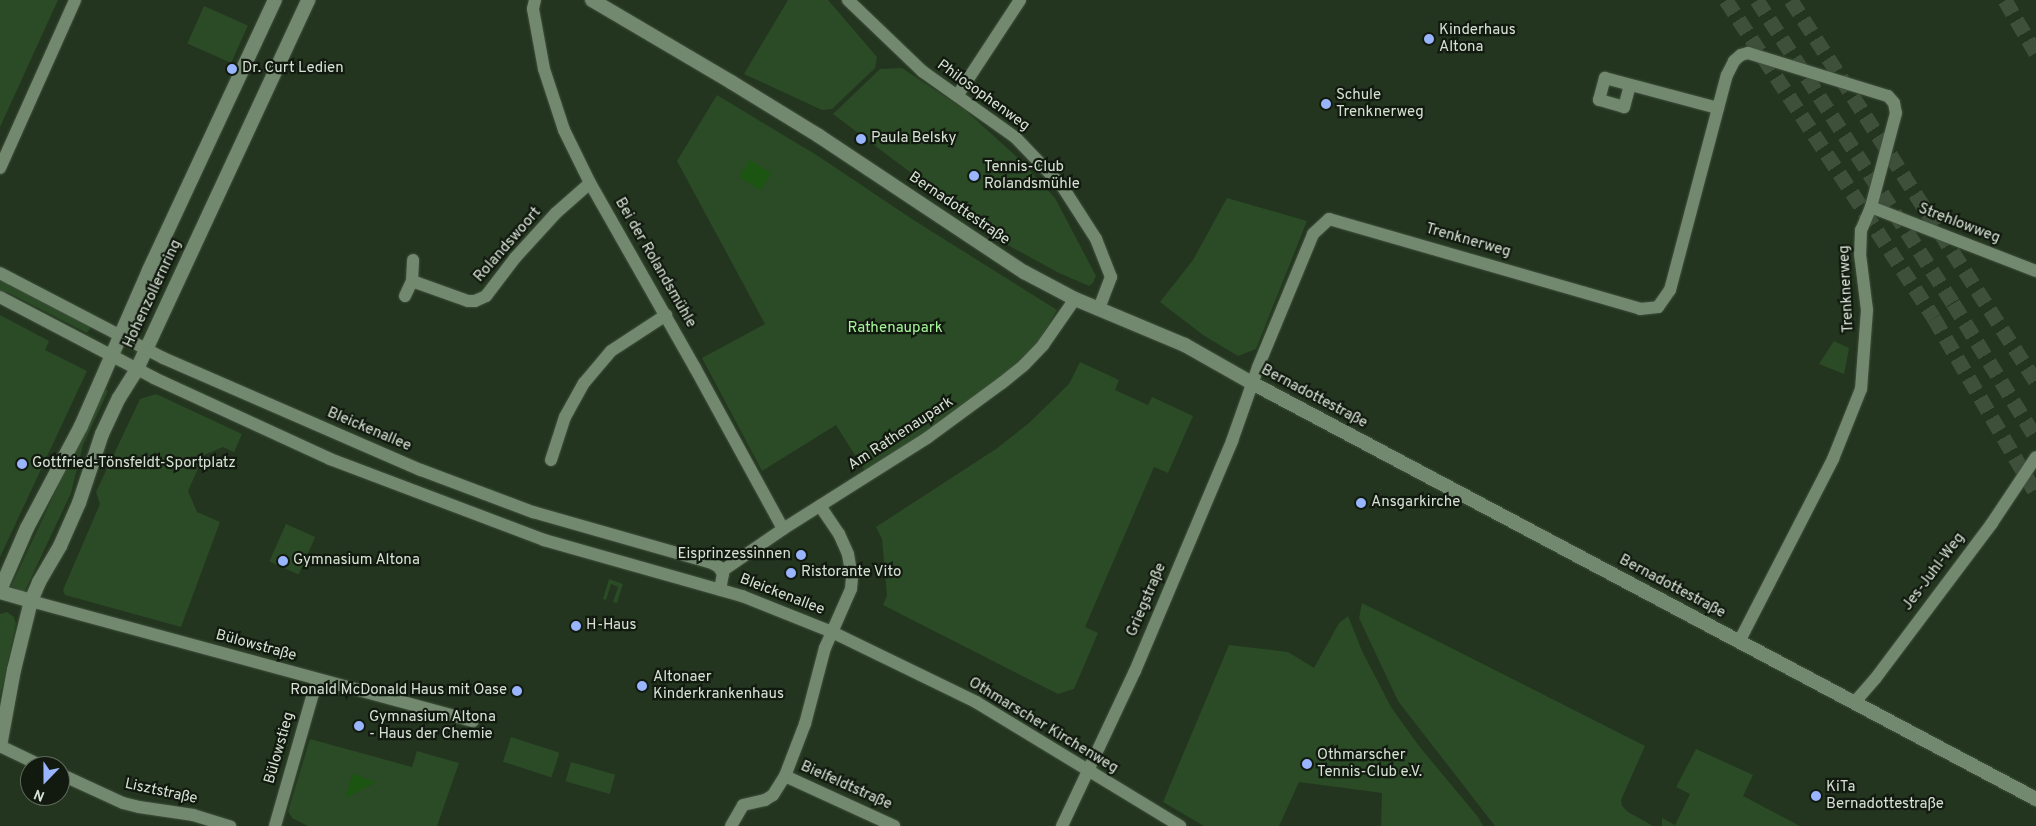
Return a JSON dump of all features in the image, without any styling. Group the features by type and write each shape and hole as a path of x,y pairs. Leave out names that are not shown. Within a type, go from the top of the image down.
{"street":[{"path":"0,168 75,0"},
{"name":"Hohenzollernring","path":"31,602 0,591 27,528 80,426 120,334 276,0"},
{"name":"Hohenzollernring","path":"0,746 15,662 31,602 39,582 60,546 79,503 102,434 146,348 308,0"},
{"name":"Bei der Rolandsmühle","path":"535,0 533,9 544,69 564,130 590,183 666,315 783,529"},
{"name":"Bernadottestraße","path":"592,0 820,136 1024,272 1075,299 1185,345 1252,383 2036,799"},
{"name":"Philosophenweg","path":"848,0 903,55 1015,137 1062,186 1096,239 1111,277 1099,308"},
{"path":"957,96 1020,0"},
{"name":"Trenknerweg","path":"1252,383 1314,234 1330,219 1640,309 1658,307 1670,290 1727,74 1734,61 1741,55 1748,53 1888,96 1894,103 1896,119 1871,207 1861,230 1860,254 1866,310 1866,337 1860,390 1833,459 1739,642"},
{"path":"1630,85 1718,108"},
{"name":"Rolandswoort","path":"412,281 468,301 475,301 486,296 533,239 569,201 590,183"},
{"name":"Strehlowweg","path":"1871,207 2036,271"},
{"path":"405,296 412,281 413,260"},
{"name":"Bleickenallee","path":"0,273 146,348 260,401 421,470 533,512 712,563 722,571 723,578 720,590"},
{"name":"Bleickenallee","path":"0,297 136,369 330,459 544,540 742,596 832,632"},
{"name":"Am Rathenaupark","path":"722,571 783,529 927,438 1002,383 1043,345 1075,299"},
{"path":"551,460 565,417 584,383 612,351 666,315"},
{"name":"Griegstraße","path":"1062,826 1135,671 1232,441 1252,383"},
{"name":"Jes-Juhl-Weg","path":"1854,703 1875,679 1986,530 2036,457"},
{"path":"731,826 743,804 765,800 773,794 785,776 805,724 825,648 849,596 852,577 848,554 839,534 820,506"},
{"name":"Bülowstraße","path":"31,602 473,721"},
{"name":"Othmarscher Kirchenweg","path":"832,632 976,702 1180,826"},
{"name":"Bülowstieg","path":"276,826 317,680"},
{"path":"0,746 21,756"},
{"name":"Bielfeldtstraße","path":"785,776 894,826"},
{"name":"Lisztstraße","path":"70,779 123,803 193,815 230,826"}],"green space":[{"path":"0,0 58,0 0,127"},
{"path":"788,0 828,0 877,57 875,68 832,109 822,110 744,74"},
{"path":"204,6 248,26 231,63 187,43"},
{"name":"Tennis-Club Rolandsmühle","path":"902,68 965,110 1018,158 1055,198 1096,276 1093,283 1089,286 1059,273 1004,243 833,114 880,69"},
{"name":"Rathenaupark","path":"717,95 818,156 912,219 1057,310 1039,341 994,384 925,433 865,471 836,425 762,471 702,358 765,324 677,161"},
{"path":"1227,198 1307,221 1256,349 1238,356 1203,335 1160,302 1193,260"},
{"path":"0,279 91,327 87,333 9,293 0,291"},
{"name":"Gottfried-Tönsfeldt-Sportplatz","path":"0,315 49,341 45,350 87,371 0,557"},
{"path":"1834,341 1849,348 1844,374 1819,364"},
{"path":"1080,362 1119,380 1115,390 1148,405 1152,397 1193,416 1168,473 1154,467 1085,627 1098,633 1074,689 1058,694 883,605 887,596 882,539 876,527 996,449 1029,423 1069,384"},
{"path":"104,388 108,391 83,445 71,493 24,593 11,586"},
{"path":"156,394 242,434 234,452 223,447 204,455 188,491 197,512 220,522 181,627 65,595 63,590 100,504 96,492 140,399"},
{"path":"286,524 315,537 299,574 269,561"},
{"path":"609,579 623,584 617,603 613,602 618,587 611,584 606,600 603,599"},
{"path":"1362,603 1645,746 1621,800 1622,806 1628,812 1653,826 1495,826 1398,701 1359,618"},
{"path":"7,612 14,617 16,624 0,696 0,614"},
{"path":"1348,616 1362,651 1391,707 1419,746 1478,817 1483,826 1381,826 1382,793 1299,782 1279,826 1204,826 1163,802 1229,645 1288,652 1314,668 1339,623"},
{"path":"511,737 560,753 551,777 503,762"},
{"path":"310,739 412,767 417,751 459,763 437,826 308,826 292,818 288,811"},
{"path":"1696,749 1753,775 1743,796 1800,826 1662,826 1662,818 1675,825 1690,794 1676,787"},
{"path":"571,762 615,775 610,794 565,781"}],"shaded area":[{"path":"750,160 771,173 761,190 739,177"},
{"path":"353,774 376,782 345,798"}],"tunnel":[{"path":"1726,0 1934,318 2036,493"},
{"path":"1757,0 1953,303 2036,438"},
{"path":"1791,0 2036,382"},
{"path":"2005,0 2036,53"}],"place":[{"name":"Kinderhaus Altona","path":"1429,39"},
{"name":"Dr. Curt Ledien","path":"232,69"},
{"name":"Schule Trenknerweg","path":"1326,104"},
{"name":"Paula Belsky","path":"861,139"},
{"name":"Tennis-Club Rolandsmühle","path":"974,176"},
{"name":"Gottfried-Tönsfeldt-Sportplatz","path":"22,464"},
{"name":"Ansgarkirche","path":"1361,503"},
{"name":"Eisprinzessinnen","path":"801,555"},
{"name":"Gymnasium Altona","path":"283,561"},
{"name":"Ristorante Vito","path":"791,573"},
{"name":"H-Haus","path":"576,626"},
{"name":"Altonaer Kinderkrankenhaus","path":"642,686"},
{"name":"Ronald McDonald Haus mit Oase","path":"517,691"},
{"name":"Gymnasium Altona - Haus der Chemie","path":"359,726"},
{"name":"Othmarscher Tennis-Club e.V.","path":"1307,764"},
{"name":"KiTa Bernadottestraße","path":"1816,796"}]}
